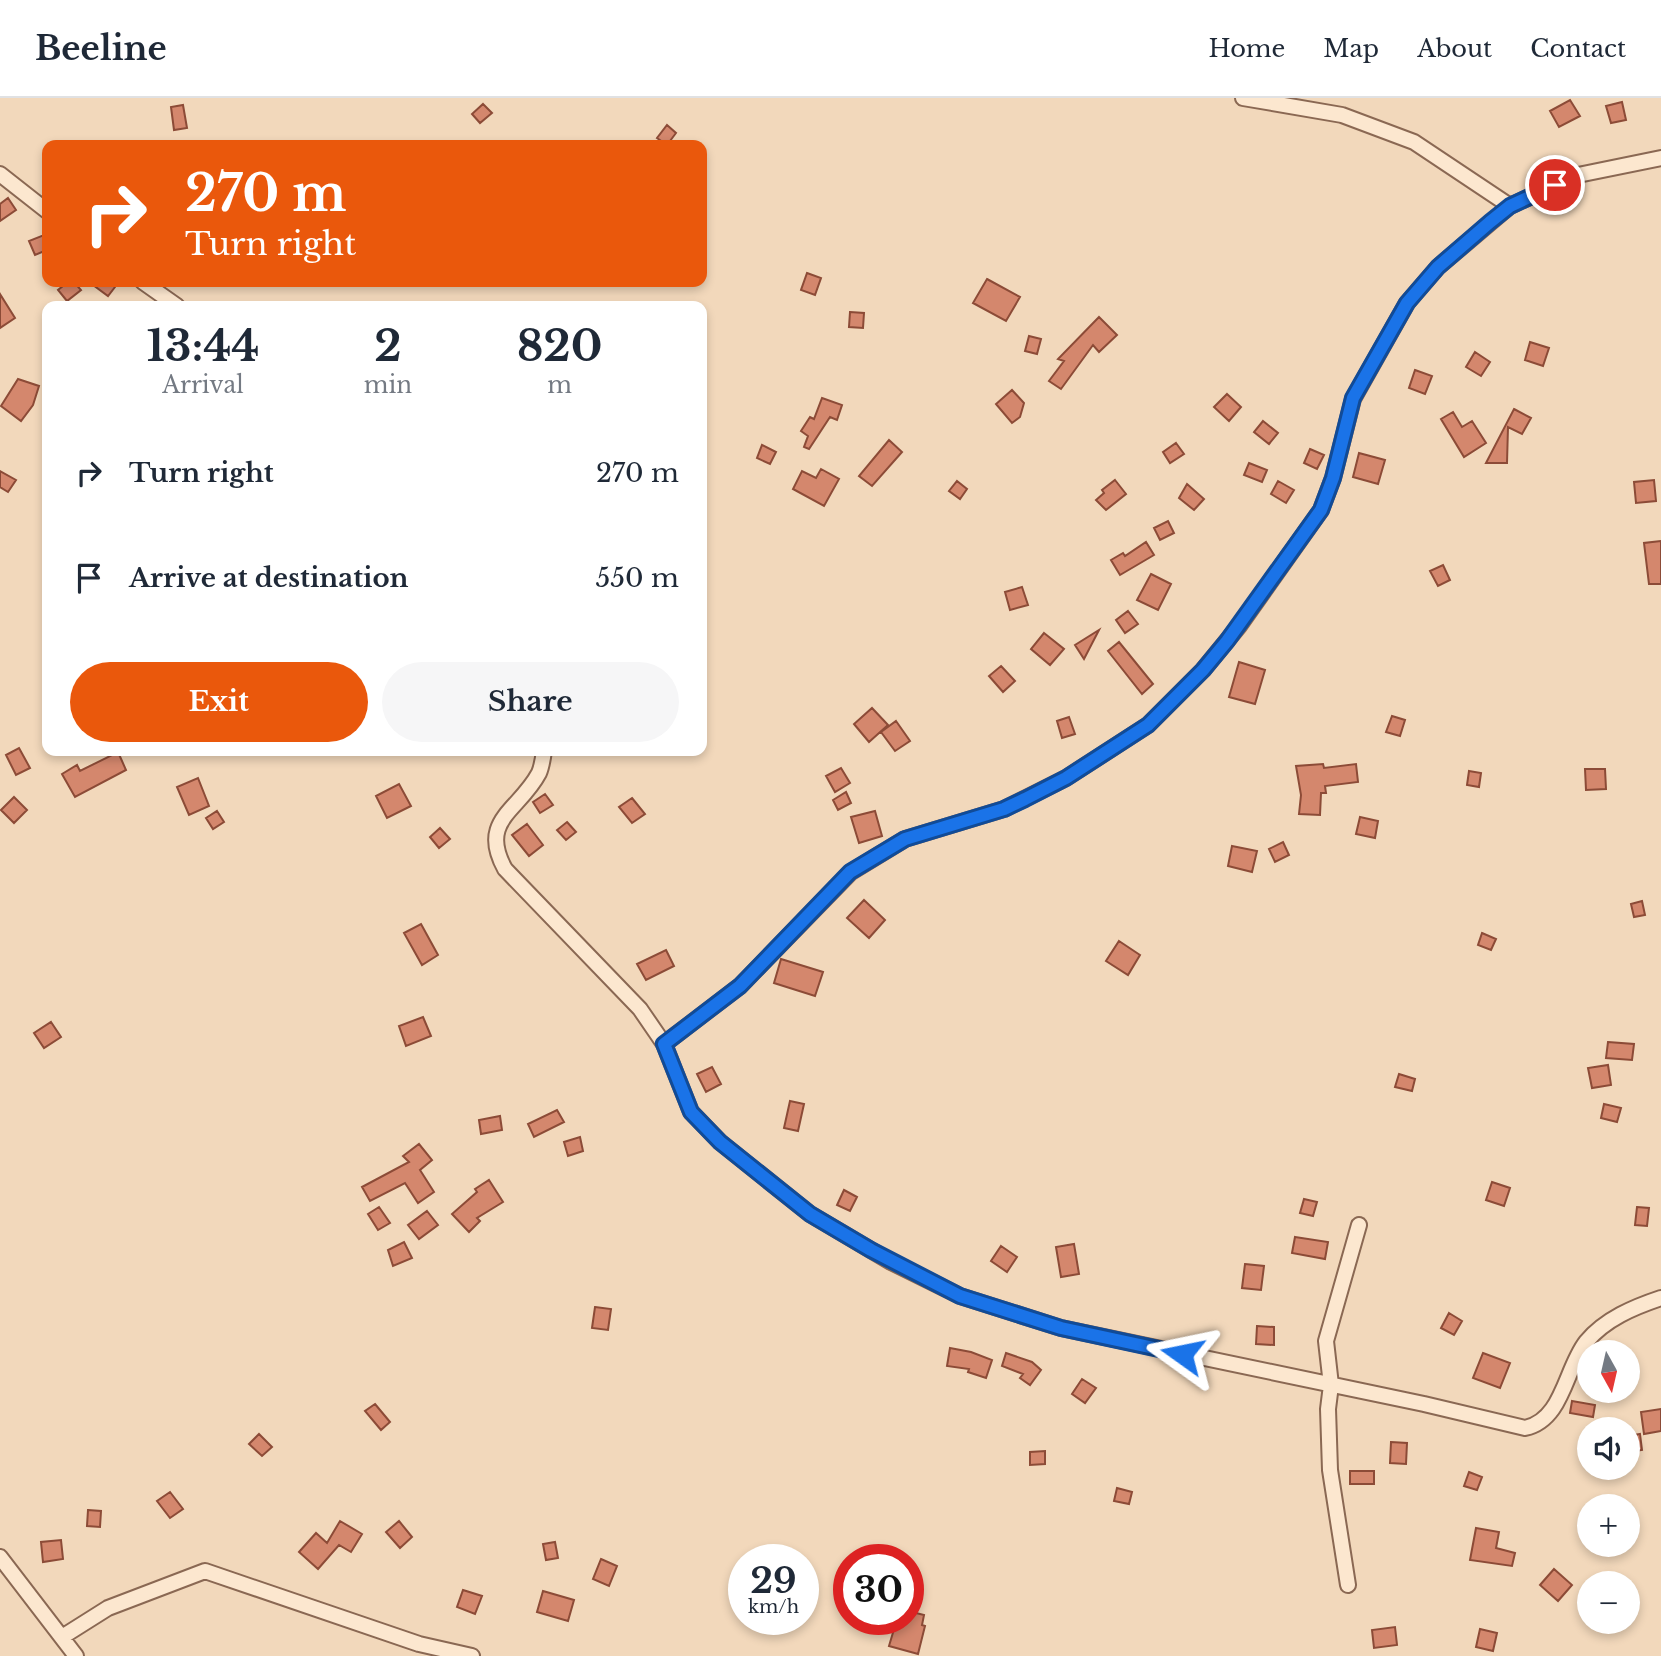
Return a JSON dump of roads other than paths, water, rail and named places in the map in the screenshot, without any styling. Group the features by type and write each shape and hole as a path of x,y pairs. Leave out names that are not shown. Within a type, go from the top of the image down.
{"street":[{"path":"1243,98 1342,115 1414,142 1510,206"},
{"path":"664,1044 740,986 850,872 905,839 1004,809 1054,785 1148,725 1203,670 1232,635 1321,510 1333,478 1353,398 1407,303 1438,267 1510,206 1578,175 1661,158"},
{"path":"0,174 42,207"},
{"path":"150,287 170,301"},
{"path":"543,756 539,772 500,822 495,837 496,854 505,869 640,1009 664,1044 691,1112 720,1142 810,1214 891,1262 960,1296 1061,1328 1424,1404 1511,1426 1538,1425 1549,1415 1585,1343 1602,1327 1632,1308 1661,1298"},
{"path":"1348,1584 1330,1470 1328,1409 1331,1385 1326,1341 1359,1225"},
{"path":"0,1557 76,1656"},
{"path":"62,1637 108,1608 205,1571 419,1644 472,1656"}]}
